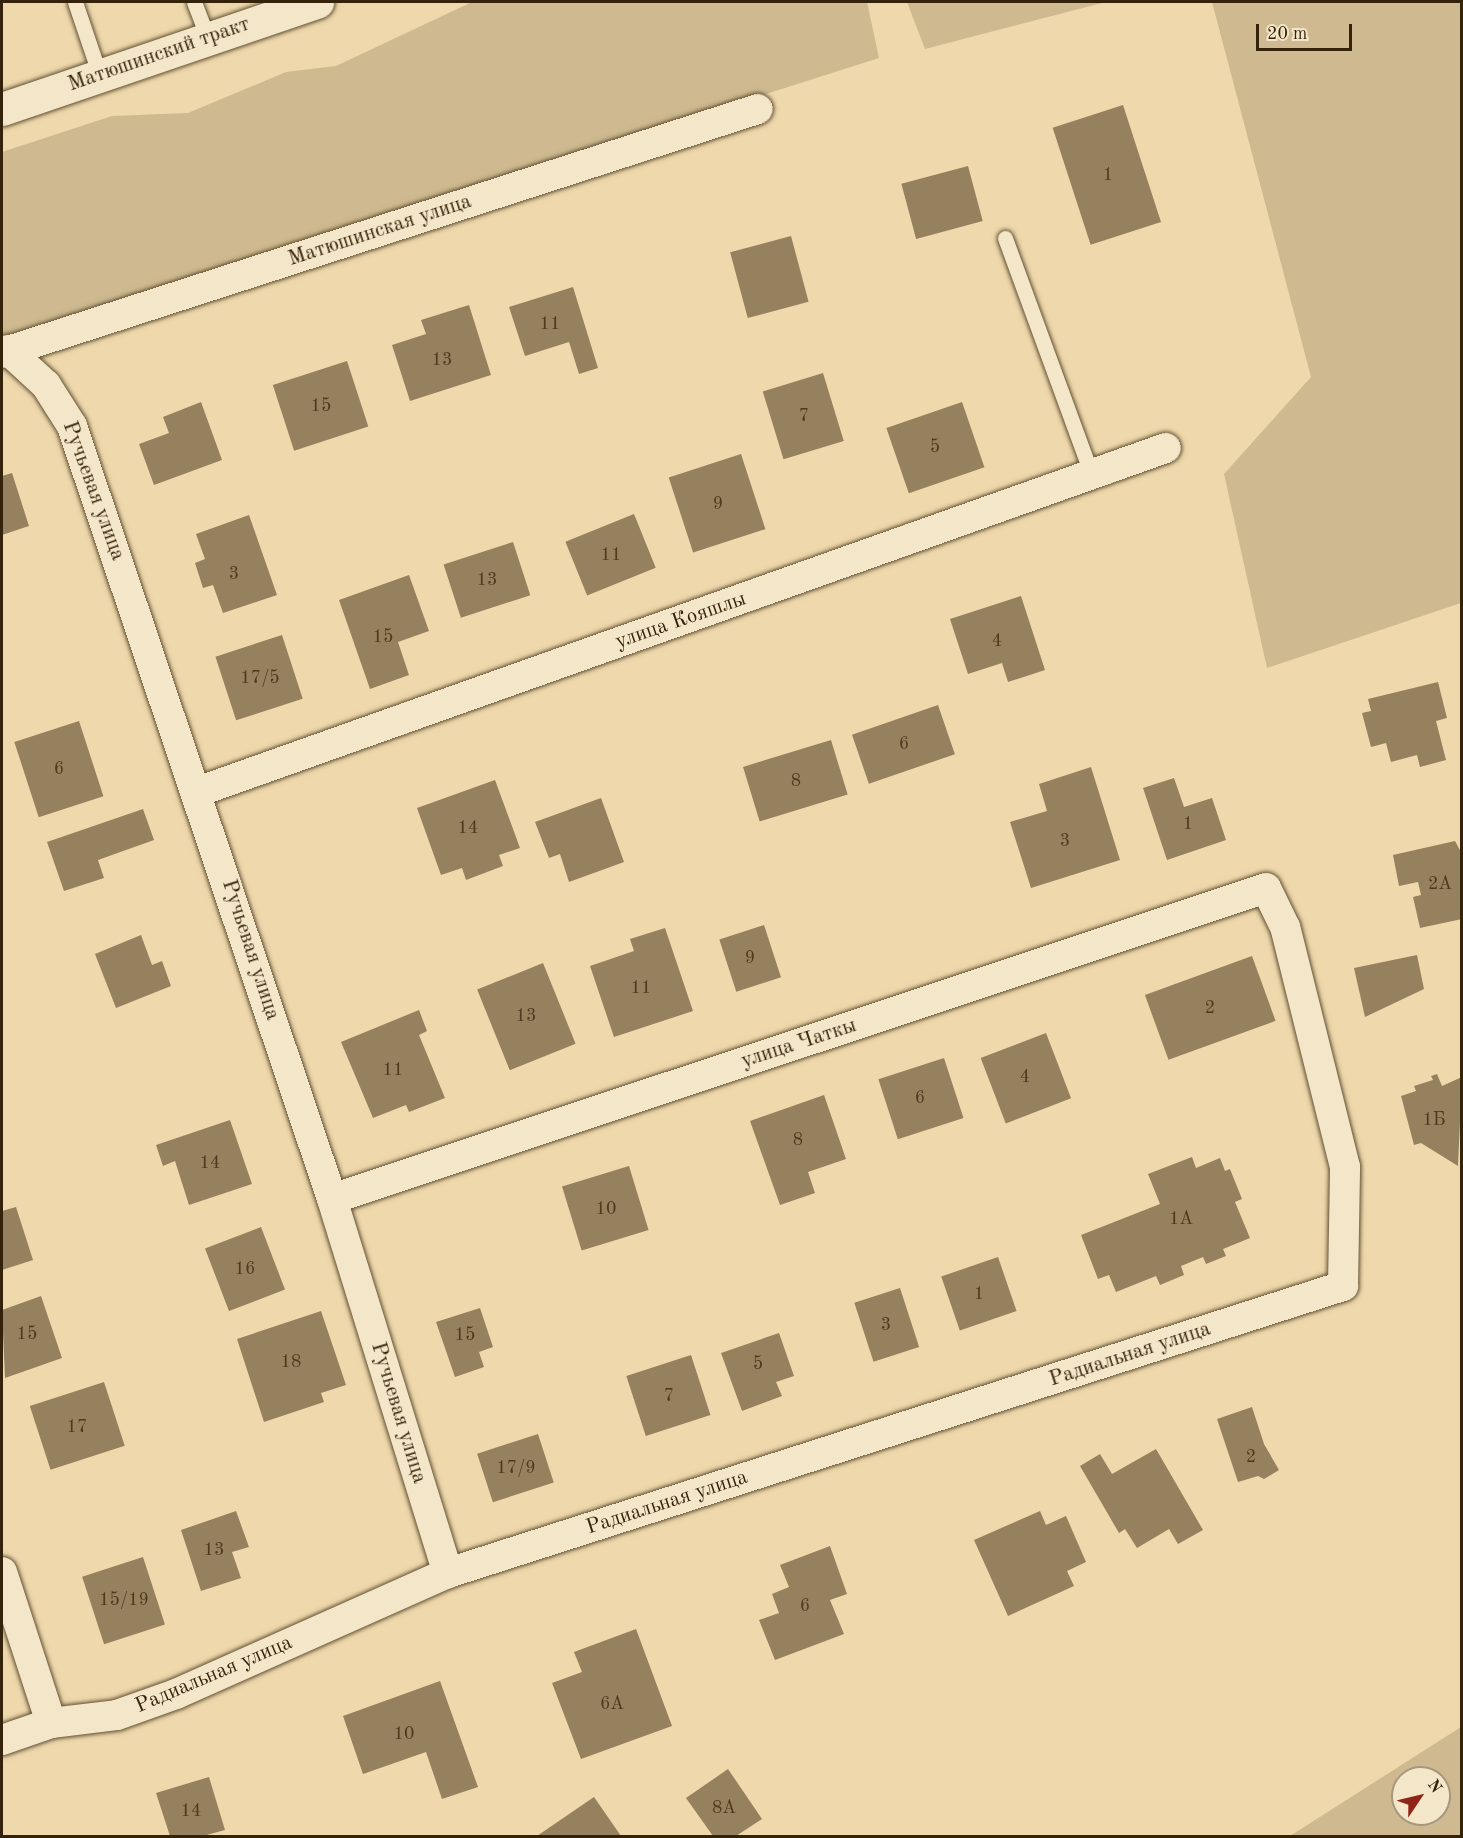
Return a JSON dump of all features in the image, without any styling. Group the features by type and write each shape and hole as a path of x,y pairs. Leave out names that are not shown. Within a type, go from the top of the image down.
{"street":[{"name":"Матюшинский тракт","path":"2,109 317,2"},
{"name":"Матюшинская улица","path":"5,351 758,109"},
{"name":"Ручьевая улица","path":"5,351 46,385 72,426 333,1199 448,1573"},
{"name":"улица Кояшлы","path":"197,792 1166,448"},
{"name":"улица Чаткы","path":"333,1199 1266,888 1285,927 1345,1167 1343,1287"},
{"name":"Радиальная улица","path":"2,1740 51,1724 117,1715 176,1694 448,1573 1343,1287"},
{"path":"2,1572 51,1724"}],"lane":[{"path":"75,2 100,76"},
{"path":"194,2 208,38"},
{"path":"1005,238 1092,476"}],"shaded area":[{"path":"472,2 867,2 879,58 2,338 2,152 112,116 188,113 286,72 336,66"},
{"path":"907,2 1106,2 925,49"},
{"path":"1212,2 1461,2 1461,603 1267,668 1224,474 1311,377"},
{"path":"1461,1727 1461,1836 1290,1836 1391,1772 1391,1826 1451,1826 1451,1766 1400,1766"}],"building":[{"path":"1123,105 1161,222 1091,245 1053,128"},
{"path":"968,166 983,221 916,239 901,184"},
{"path":"791,236 809,302 748,318 730,252"},
{"path":"573,287 598,368 579,374 569,342 525,356 509,307"},
{"path":"469,305 491,375 410,401 392,345 426,334 421,320"},
{"path":"347,361 368,427 294,451 273,385"},
{"path":"823,373 844,441 784,459 763,391"},
{"path":"201,402 222,460 154,485 139,444 169,433 163,417"},
{"path":"962,402 984,467 909,493 886,428"},
{"path":"741,454 765,529 693,553 669,477"},
{"path":"12,473 29,526 2,535 2,476"},
{"path":"634,514 656,568 587,595 565,542"},
{"path":"249,515 277,595 223,613 213,585 203,588 195,563 205,559 196,534"},
{"path":"513,542 530,595 461,618 444,565"},
{"path":"409,575 429,631 398,642 409,675 370,689 339,600"},
{"path":"1021,596 1045,670 1008,682 1002,663 968,674 950,619"},
{"path":"282,635 303,699 236,720 215,657"},
{"path":"1438,682 1447,718 1436,721 1446,760 1420,767 1417,755 1391,762 1386,743 1371,747 1362,713 1371,711 1368,699"},
{"path":"938,705 955,754 869,784 852,735"},
{"path":"79,721 103,796 39,817 14,742"},
{"path":"831,740 848,795 760,821 743,767"},
{"path":"1091,767 1120,860 1031,888 1010,822 1047,811 1039,784"},
{"path":"1174,778 1184,807 1212,798 1226,840 1167,860 1143,788"},
{"path":"495,780 520,848 499,855 503,866 466,880 462,868 441,875 417,808"},
{"path":"601,798 624,862 569,882 560,854 549,858 535,822"},
{"path":"143,809 154,840 98,860 104,878 64,891 47,842"},
{"path":"1455,841 1462,854 1462,919 1420,928 1413,897 1421,895 1418,882 1399,886 1393,855"},
{"path":"764,925 781,977 736,992 719,940"},
{"path":"665,928 693,1011 614,1037 590,966 634,951 630,939"},
{"path":"141,935 152,965 162,961 171,986 116,1008 95,954"},
{"path":"1417,955 1424,989 1365,1017 1354,968"},
{"path":"1252,956 1276,1021 1168,1060 1145,995"},
{"path":"543,963 576,1044 510,1070 477,990"},
{"path":"419,1010 427,1031 419,1035 445,1098 409,1112 406,1105 373,1118 341,1042"},
{"path":"1046,1033 1071,1098 1006,1123 981,1058"},
{"path":"944,1058 963,1118 898,1139 878,1079"},
{"path":"1437,1074 1442,1086 1462,1077 1458,1166 1421,1143 1414,1145 1401,1096 1416,1091 1414,1086 1433,1080 1431,1076"},
{"path":"824,1095 846,1159 808,1172 815,1193 780,1205 750,1121"},
{"path":"230,1120 252,1184 189,1205 175,1161 163,1166 156,1145"},
{"path":"1192,1157 1196,1168 1220,1158 1225,1171 1230,1169 1242,1199 1235,1202 1250,1238 1223,1249 1226,1256 1206,1264 1203,1257 1181,1266 1184,1275 1160,1285 1156,1276 1116,1292 1109,1275 1098,1279 1081,1235 1160,1204 1148,1174"},
{"path":"629,1166 649,1230 582,1251 562,1186"},
{"path":"16,1207 33,1260 2,1270 2,1211"},
{"path":"261,1227 285,1290 229,1311 205,1249"},
{"path":"998,1257 1017,1311 960,1330 941,1277"},
{"path":"900,1288 919,1347 874,1362 854,1303"},
{"path":"41,1296 62,1358 5,1378 2,1310"},
{"path":"480,1308 493,1347 479,1352 484,1367 455,1377 436,1322"},
{"path":"321,1311 346,1385 321,1393 324,1402 264,1422 237,1339"},
{"path":"779,1333 794,1376 776,1382 782,1396 742,1411 721,1353"},
{"path":"691,1355 710,1415 646,1436 626,1376"},
{"path":"104,1382 125,1446 51,1470 30,1406"},
{"path":"1252,1407 1264,1444 1279,1470 1264,1479 1258,1476 1238,1482 1217,1419"},
{"path":"538,1434 554,1483 493,1502 477,1454"},
{"path":"1156,1449 1203,1530 1178,1544 1169,1529 1137,1548 1125,1529 1119,1533 1080,1466 1100,1454 1112,1474"},
{"path":"236,1511 249,1547 232,1552 241,1578 201,1591 181,1530"},
{"path":"1040,1511 1046,1525 1066,1516 1086,1562 1067,1571 1074,1586 1008,1616 974,1540"},
{"path":"830,1546 847,1594 830,1600 844,1634 775,1660 759,1620 779,1613 772,1594 789,1587 780,1565"},
{"path":"143,1557 165,1625 104,1644 82,1577"},
{"path":"636,1629 672,1726 581,1759 552,1683 582,1672 574,1652"},
{"path":"440,1681 478,1787 442,1799 426,1752 363,1774 343,1716"},
{"path":"728,1769 762,1819 736,1836 713,1836 686,1798"},
{"path":"209,1777 225,1830 203,1836 170,1836 156,1793"},
{"path":"594,1797 621,1836 537,1836"}]}
